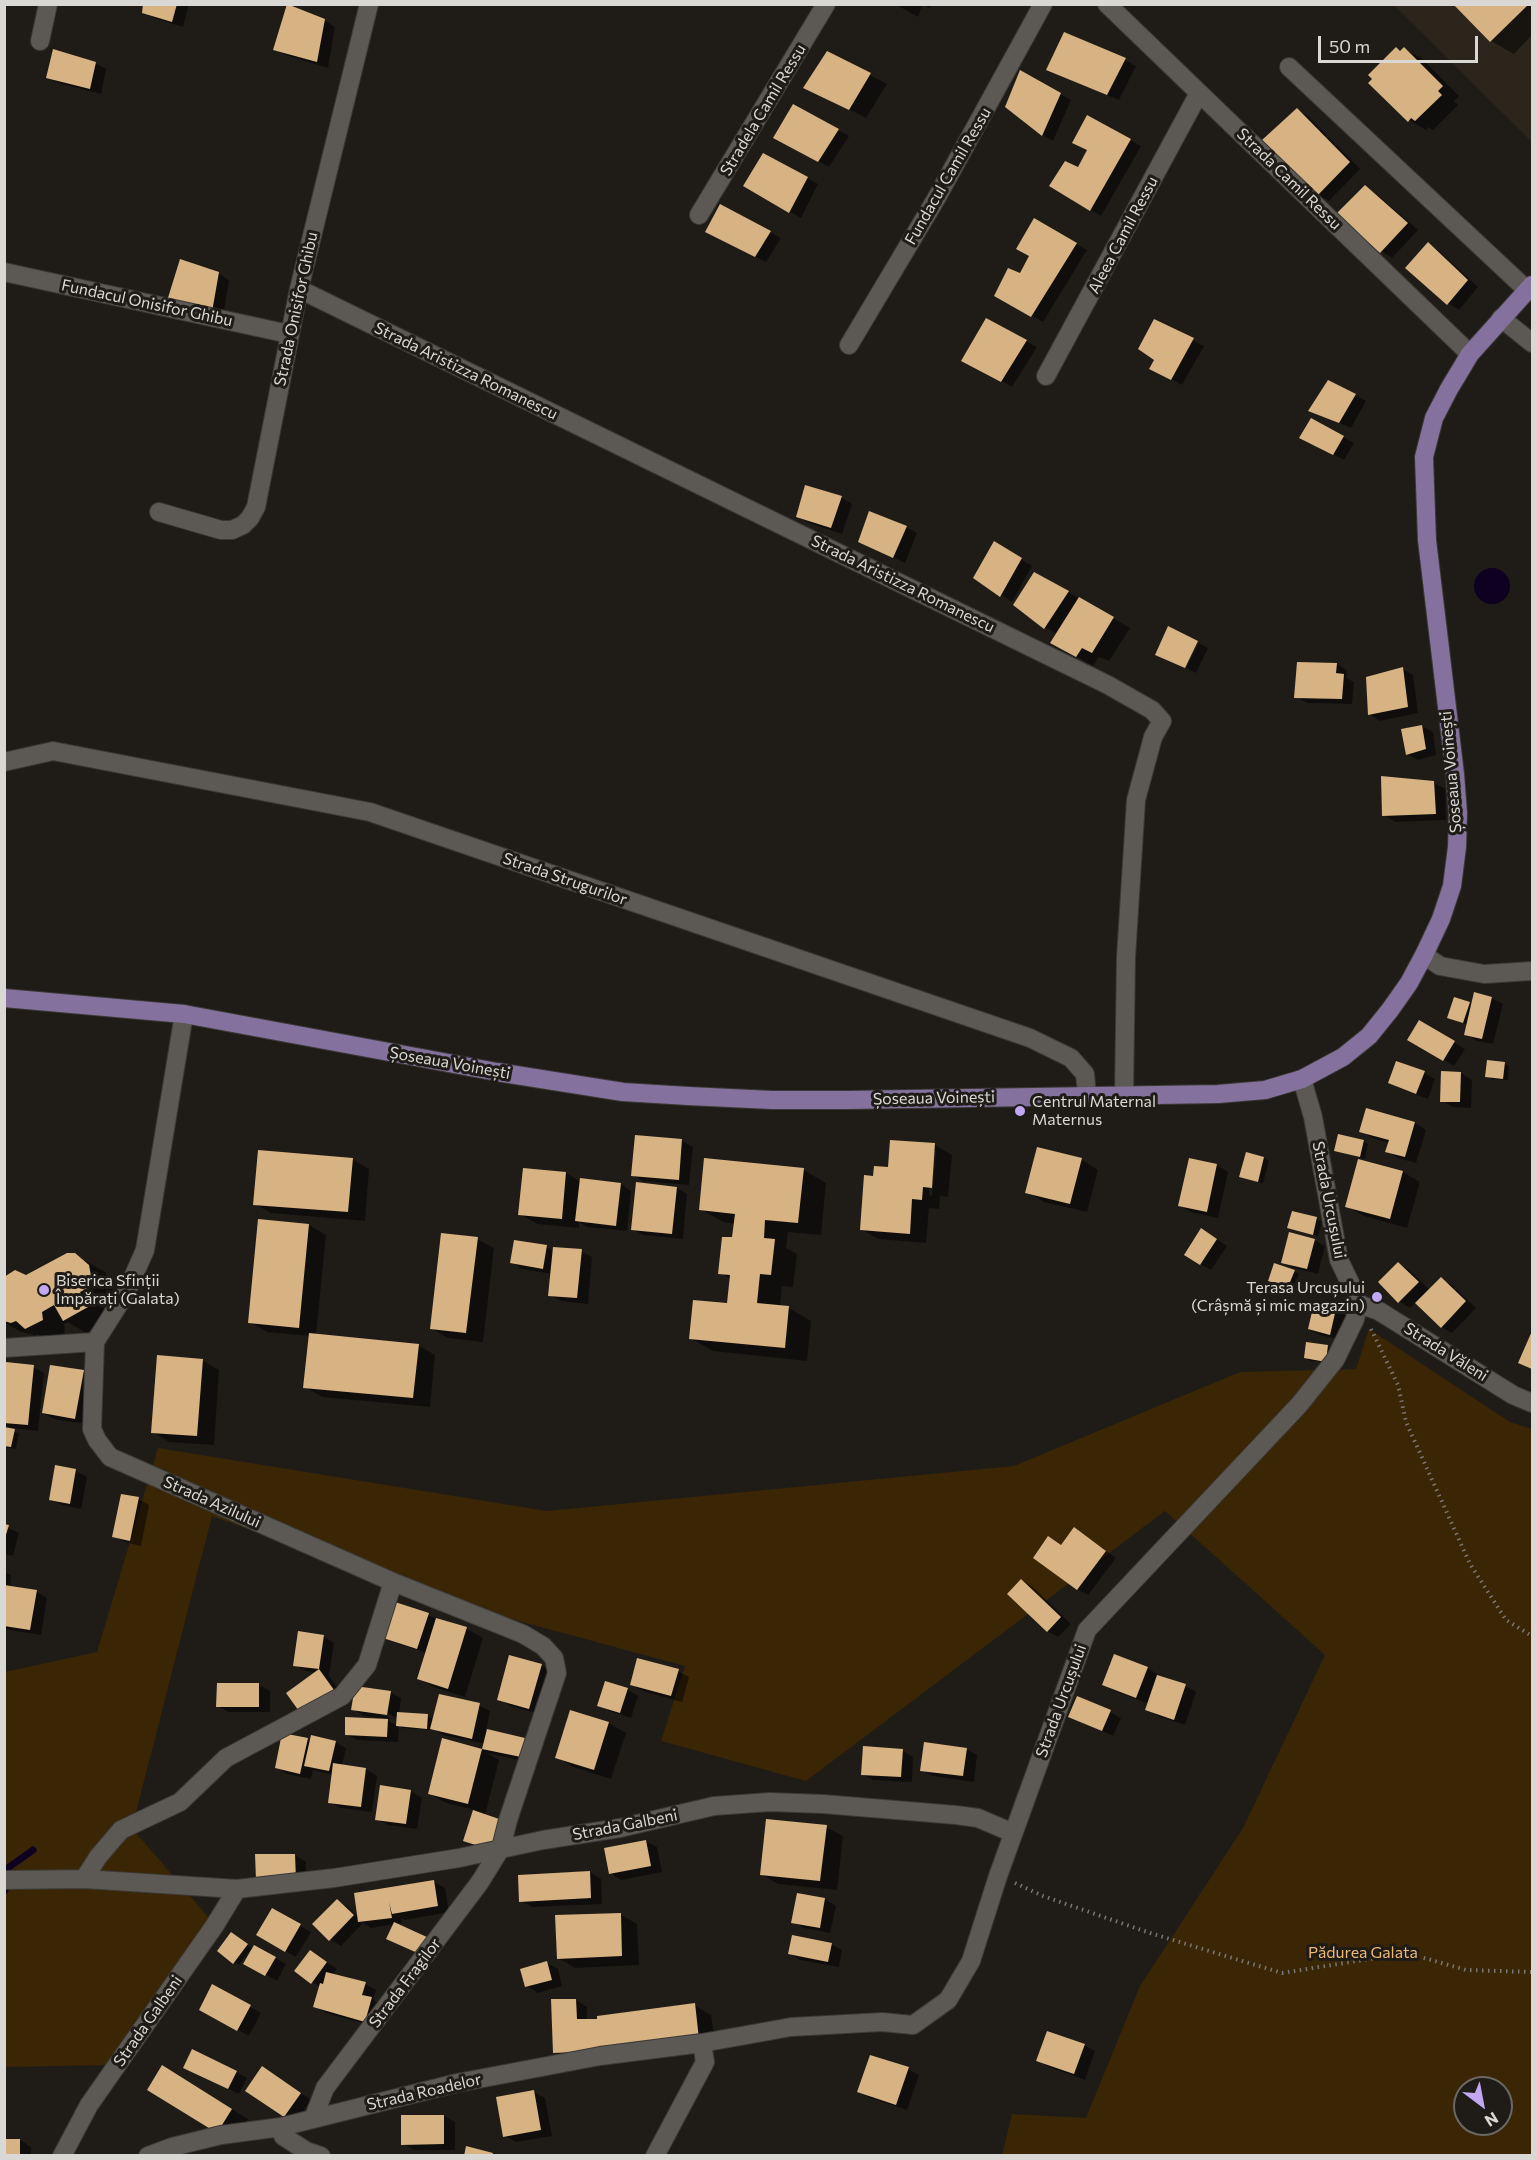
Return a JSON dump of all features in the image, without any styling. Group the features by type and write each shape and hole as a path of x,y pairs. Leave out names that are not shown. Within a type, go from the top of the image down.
{"main road":[{"name":"Șoseaua Voinești","path":"4,998 184,1014 475,1068 623,1092 772,1100 1218,1094 1265,1090 1302,1079 1343,1057 1369,1036 1409,983 1441,919 1452,886 1458,813 1427,540 1424,458 1434,418 1470,354 1530,287"}],"street":[{"path":"40,41 48,4"},
{"name":"Strada Onisifor Ghibu","path":"159,512 221,530 232,530 243,525 256,507 299,289 369,4"},
{"name":"Stradela Camil Ressu","path":"699,215 826,4"},
{"name":"Fundacul Camil Ressu","path":"849,345 936,200 1043,4"},
{"name":"Strada Camil Ressu","path":"1107,4 1470,354"},
{"path":"1289,67 1530,287"},
{"name":"Aleea Camil Ressu","path":"1046,376 1199,93"},
{"name":"Fundacul Onisifor Ghibu","path":"4,272 289,334"},
{"name":"Strada Aristizza Romanescu","path":"299,289 1098,680 1152,710 1162,721 1153,737 1136,800 1126,957 1124,1095"},
{"path":"1501,318 1533,343"},
{"name":"Strada Strugurilor","path":"4,762 53,751 370,812 1030,1038 1071,1058 1085,1074 1087,1095"},
{"path":"1424,955 1440,966 1484,974 1533,970"},
{"path":"4,1348 95,1342 126,1293 145,1250 184,1014"},
{"name":"Strada Urcușului","path":"702,2043 791,2027 882,2022 913,2025 948,2000 971,1961 1013,1833 1087,1630 1299,1405 1335,1360 1355,1319 1358,1304 1339,1260 1312,1117 1302,1079"},
{"name":"Strada Văleni","path":"1358,1304 1380,1311 1514,1395 1533,1403"},
{"name":"Strada Azilului","path":"95,1342 92,1429 97,1440 110,1456 393,1582 523,1634 543,1646 554,1658 556,1673 501,1848"},
{"path":"84,1879 98,1857 121,1830 180,1802 226,1758 342,1696 367,1665 393,1582"},
{"name":"Strada Galbeni","path":"4,1880 84,1879 237,1889 334,1878 459,1858 543,1840 620,1828 714,1806 770,1802 823,1803 956,1815 978,1818 1013,1833"},
{"name":"Strada Fragilor","path":"313,2119 325,2088 480,1882 501,1848"},
{"name":"Strada Galbeni","path":"62,2156 89,2105 215,1925 237,1889"},
{"path":"655,2156 705,2062 702,2043"},
{"name":"Strada Roadelor","path":"148,2156 172,2147 221,2135 281,2127 457,2083 600,2056 702,2043"},
{"path":"281,2127 283,2136 306,2151 321,2156"}],"path":[{"path":"1358,1304 1398,1385 1406,1422 1470,1563 1506,1620 1533,1636"},
{"path":"998,1876 1043,1896 1150,1933 1282,1973 1407,1953 1466,1970 1533,1972"}],"shaded area":[{"path":"1394,5 1532,5 1532,142"},
{"path":"1492,568 1505,573 1510,586 1505,599 1492,604 1479,599 1474,586 1479,573"}],"green space":[{"name":"Pădurea Galata","path":"1369,1329 1510,1422 1532,1429 1532,2155 1002,2155 1012,2114 1086,2118 1140,1986 1243,1828 1325,1655 1165,1511 806,1781 661,1741 685,1666 420,1592 212,1516 132,1828 215,1925 113,2065 5,2067 4,1672 97,1652 158,1448 547,1511 1014,1466 1240,1372 1356,1369"}],"building":[{"path":"143,4 177,4 172,22 142,13"},
{"path":"287,4 325,19 317,62 273,50"},
{"path":"1453,4 1529,4 1490,42"},
{"path":"1064,32 1126,58 1107,95 1046,70"},
{"path":"1396,47 1400,51 1404,47 1443,86 1438,91 1442,95 1415,121 1411,118 1408,122 1368,83 1372,79 1368,75"},
{"path":"53,49 96,62 90,89 46,78"},
{"path":"827,51 871,73 849,110 803,88"},
{"path":"1020,70 1061,93 1042,136 1005,107"},
{"path":"793,104 839,129 818,162 773,138"},
{"path":"1297,108 1350,162 1317,196 1262,140"},
{"path":"1087,115 1131,139 1090,211 1049,186 1065,161 1078,167 1087,150 1072,143"},
{"path":"763,153 808,177 789,213 743,186"},
{"path":"1365,185 1408,223 1380,253 1336,214"},
{"path":"720,204 771,231 755,257 705,232"},
{"path":"1034,218 1077,243 1031,317 994,296 1008,268 1020,273 1029,256 1016,249"},
{"path":"1428,242 1468,280 1447,305 1405,268"},
{"path":"180,259 219,272 212,312 167,301"},
{"path":"986,318 1027,340 1001,382 961,361"},
{"path":"1154,319 1194,338 1171,380 1149,369 1154,360 1138,349"},
{"path":"1328,380 1356,394 1339,423 1308,411"},
{"path":"1311,418 1344,436 1333,455 1299,438"},
{"path":"805,485 842,496 831,528 796,517"},
{"path":"869,511 907,526 893,558 858,542"},
{"path":"994,541 1022,558 1000,597 973,578"},
{"path":"1034,572 1069,591 1044,629 1013,605"},
{"path":"1079,597 1114,617 1092,653 1082,648 1076,657 1050,643"},
{"path":"1168,626 1198,641 1185,668 1155,655"},
{"path":"1297,662 1337,663 1336,673 1344,674 1342,699 1294,698"},
{"path":"1403,667 1408,707 1368,715 1366,677"},
{"path":"1422,725 1426,749 1406,755 1401,729"},
{"path":"1381,776 1434,781 1436,814 1382,816"},
{"path":"1474,992 1492,997 1482,1039 1464,1035"},
{"path":"1454,997 1470,1002 1463,1023 1447,1018"},
{"path":"1419,1020 1455,1041 1443,1061 1407,1040"},
{"path":"1487,1060 1505,1062 1503,1079 1485,1077"},
{"path":"1396,1061 1425,1071 1416,1094 1388,1083"},
{"path":"1441,1071 1461,1072 1460,1102 1440,1102"},
{"path":"1366,1108 1415,1122 1405,1157 1385,1152 1389,1140 1359,1132"},
{"path":"1338,1134 1364,1140 1360,1157 1334,1151"},
{"path":"635,1135 682,1139 679,1180 631,1176"},
{"path":"890,1140 935,1143 932,1188 923,1187 922,1200 912,1199 910,1234 860,1230 864,1175 873,1176 874,1166 888,1167"},
{"path":"1037,1147 1082,1158 1070,1204 1025,1193"},
{"path":"258,1150 353,1158 348,1212 253,1205"},
{"path":"1246,1152 1264,1157 1258,1182 1239,1177"},
{"path":"704,1158 804,1168 798,1223 765,1220 764,1238 775,1239 771,1275 760,1274 757,1303 789,1306 785,1348 689,1339 693,1300 727,1303 730,1275 718,1274 722,1237 732,1237 735,1214 699,1210"},
{"path":"1189,1158 1217,1164 1207,1212 1178,1206"},
{"path":"1358,1159 1403,1171 1390,1219 1345,1207"},
{"path":"523,1168 566,1172 562,1219 518,1215"},
{"path":"580,1178 621,1183 616,1226 575,1221"},
{"path":"636,1182 677,1187 672,1234 631,1230"},
{"path":"1292,1211 1317,1217 1313,1235 1287,1228"},
{"path":"258,1219 309,1224 299,1328 248,1323"},
{"path":"1201,1228 1217,1239 1200,1265 1184,1255"},
{"path":"1289,1232 1315,1239 1307,1269 1281,1263"},
{"path":"441,1233 478,1237 466,1333 430,1329"},
{"path":"514,1240 547,1245 543,1269 510,1263"},
{"path":"553,1247 582,1249 577,1298 548,1296"},
{"name":"Biserica Sfinții Împărați (Galata)","path":"67,1253 75,1253 89,1265 92,1281 88,1288 80,1292 88,1307 63,1321 54,1305 42,1312 43,1320 25,1329 16,1321 11,1323 4,1321 4,1277 15,1270 26,1275"},
{"path":"1398,1262 1419,1282 1398,1303 1378,1282"},
{"path":"1274,1263 1295,1270 1288,1287 1268,1281"},
{"path":"1441,1277 1466,1301 1441,1328 1415,1303"},
{"path":"1314,1303 1336,1309 1330,1335 1308,1329"},
{"path":"1532,1331 1532,1369 1518,1363"},
{"path":"309,1333 419,1344 413,1398 303,1388"},
{"path":"1306,1342 1328,1345 1326,1362 1304,1358"},
{"path":"157,1355 203,1359 197,1436 151,1433"},
{"path":"6,1362 34,1365 28,1425 4,1423"},
{"path":"50,1365 84,1370 75,1419 42,1413"},
{"path":"4,1427 15,1429 11,1447 4,1446"},
{"path":"55,1465 76,1469 70,1504 49,1500"},
{"path":"121,1494 139,1497 130,1541 112,1537"},
{"path":"4,1524 9,1525 5,1538 4,1538"},
{"path":"1074,1527 1106,1551 1077,1590 1033,1558 1048,1536 1061,1545"},
{"path":"1021,1579 1061,1617 1047,1632 1007,1594"},
{"path":"4,1585 37,1590 30,1630 4,1626"},
{"path":"395,1602 429,1613 417,1649 383,1638"},
{"path":"436,1618 467,1627 448,1689 417,1679"},
{"path":"298,1631 324,1635 319,1669 293,1666"},
{"path":"1114,1654 1148,1667 1136,1698 1102,1685"},
{"path":"509,1655 542,1664 529,1709 497,1700"},
{"path":"637,1658 679,1669 671,1696 630,1685"},
{"path":"319,1669 334,1690 301,1714 286,1693"},
{"path":"1157,1675 1186,1684 1174,1720 1145,1710"},
{"path":"605,1681 628,1688 620,1713 597,1706"},
{"path":"217,1683 259,1683 259,1707 216,1707"},
{"path":"355,1686 391,1691 387,1715 351,1710"},
{"path":"439,1694 480,1703 472,1739 430,1729"},
{"path":"1077,1696 1111,1710 1102,1731 1068,1717"},
{"path":"570,1710 609,1722 594,1770 555,1758"},
{"path":"397,1712 428,1714 427,1729 396,1726"},
{"path":"345,1717 388,1719 387,1737 345,1735"},
{"path":"487,1729 525,1738 521,1757 482,1749"},
{"path":"282,1733 308,1738 300,1774 275,1768"},
{"path":"311,1735 336,1741 329,1771 304,1766"},
{"path":"442,1738 482,1749 468,1804 428,1794"},
{"path":"924,1742 967,1748 963,1776 920,1771"},
{"path":"863,1746 903,1749 901,1777 861,1775"},
{"path":"333,1763 366,1768 361,1807 328,1803"},
{"path":"380,1785 411,1790 406,1824 375,1820"},
{"path":"473,1810 502,1820 491,1850 463,1841"},
{"path":"766,1819 827,1825 820,1881 760,1875"},
{"path":"646,1840 651,1866 609,1874 604,1848"},
{"path":"255,1854 295,1854 296,1880 256,1880"},
{"path":"590,1871 591,1898 519,1902 518,1875"},
{"path":"434,1880 438,1906 392,1914 389,1902 392,1918 358,1922 354,1893"},
{"path":"797,1893 825,1898 820,1928 791,1923"},
{"path":"337,1899 354,1915 329,1941 312,1924"},
{"path":"272,1908 301,1924 285,1952 256,1935"},
{"path":"621,1913 622,1956 557,1959 555,1915"},
{"path":"394,1922 429,1938 422,1955 386,1939"},
{"path":"231,1932 248,1944 233,1964 217,1951"},
{"path":"792,1935 832,1943 828,1962 788,1954"},
{"path":"254,1945 276,1957 265,1976 243,1964"},
{"path":"310,1950 327,1962 311,1984 294,1971"},
{"path":"547,1961 552,1980 525,1987 520,1969"},
{"path":"326,1972 366,1982 362,1995 372,1997 365,2022 313,2007"},
{"path":"212,1984 251,2005 237,2031 199,2010"},
{"path":"551,1999 576,1999 577,2019 597,2019 597,2016 695,2003 699,2039 601,2051 553,2053"},
{"path":"1047,2031 1085,2044 1074,2074 1036,2061"},
{"path":"192,2049 237,2071 228,2089 183,2068"},
{"path":"870,2055 909,2067 896,2105 857,2092"},
{"path":"162,2065 232,2109 217,2133 147,2090"},
{"path":"262,2066 301,2093 284,2117 245,2091"},
{"path":"534,2090 541,2130 503,2137 496,2097"},
{"path":"401,2115 444,2115 444,2144 401,2145"},
{"path":"4,2139 20,2139 20,2156 4,2156"},
{"path":"466,2146 493,2153 492,2156 464,2156"}],"waterway":[{"path":"5,1870 33,1850"}],"place":[{"name":"Centrul Maternal Maternus","path":"1020,1111"},
{"name":"Biserica Sfinții Împărați (Galata)","path":"44,1290"},
{"name":"Terasa Urcușului (Crâșmă și mic magazin)","path":"1377,1297"}]}
